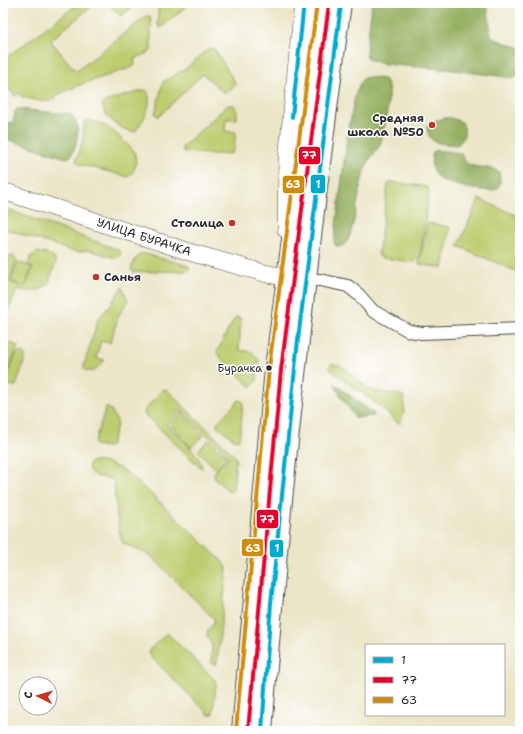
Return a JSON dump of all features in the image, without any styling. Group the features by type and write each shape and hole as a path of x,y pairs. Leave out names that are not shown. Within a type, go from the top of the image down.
{"highway":[{"path":"242,731 274,376 286,277 337,4"},
{"path":"262,731 283,481 337,4"}],"main road":[{"path":"291,245 286,226 288,160 304,3"},
{"name":"УЛИЦА БУРАЧКА","path":"3,191 196,254 256,271 286,277"}],"street":[{"path":"306,280 320,280 348,286 374,311 409,331 422,333 520,329"}],"green space":[{"path":"79,3 96,3 51,41 74,69 78,70 146,16 151,18 150,52 134,59 135,64 133,67 82,84 57,95 52,101 40,101 22,97 19,93 15,96 7,86 3,89 3,60"},
{"path":"108,3 128,3 130,5 130,9 120,16"},
{"path":"161,3 190,3 161,28 158,26 158,8"},
{"path":"372,3 487,3 491,35 495,39 520,48 520,70 517,77 513,78 453,70 383,64 368,59 366,54"},
{"path":"210,48 214,49 217,53 235,84 229,91 223,92 203,74 158,117 155,114 163,82 185,69"},
{"path":"369,77 384,79 388,85 385,125 380,145 369,161 364,173 351,233 346,244 338,247 334,242 347,138 355,96 360,83 364,78"},
{"path":"144,90 147,91 149,96 147,112 135,132 120,127 107,116 102,106 104,102"},
{"path":"228,105 234,105 237,112 237,119 226,119 225,131 236,132 234,149 232,153 214,154 183,152 182,147"},
{"path":"17,109 70,114 74,118 78,128 77,140 71,156 66,158 3,138 3,122 13,123"},
{"path":"451,118 462,122 464,135 460,143 457,145 436,142 430,137 427,126 434,121"},
{"path":"86,120 100,123 107,127 134,151 136,165 128,177 79,164 76,161 83,140 84,123"},
{"path":"436,150 460,153 468,164 491,168 499,172 499,186 492,190 467,188 438,178 434,172 431,162 433,152"},
{"path":"391,182 422,186 428,188 429,191 420,256 419,259 414,262 382,258 378,255 388,184"},
{"path":"479,199 520,217 520,273 458,246"},
{"path":"3,208 119,250 121,254 115,258 88,250 79,252 72,251 3,228"},
{"path":"427,223 450,227 443,268 419,264"},
{"path":"38,252 53,257 56,262 48,285 33,291 18,289 3,324 3,272 9,257 12,256 16,258 10,282 25,287 33,267 28,265 31,256"},
{"path":"140,254 146,254 189,266 189,269 186,271 133,272 131,269"},
{"path":"18,262 32,267 25,287 11,281"},
{"path":"122,287 128,301 119,315 110,343 101,341 96,358 105,360 94,371 86,371 84,369 84,365 98,319 112,303"},
{"path":"236,317 239,317 241,320 239,350 252,352 259,360 257,380 251,387 220,357 217,352"},
{"path":"3,340 18,346 10,368 3,366"},
{"path":"21,352 25,354 25,359 16,386 3,383 3,367 10,369 16,354"},
{"path":"331,364 346,370 370,389 378,392 403,396 404,410 400,423 396,422 382,408 331,370 329,367"},
{"path":"334,383 374,414 374,416 356,418 342,398"},
{"path":"166,389 232,453 236,459 232,491 229,491 215,479 214,472 229,457 182,410 167,424 194,452 201,464 202,469 144,414 145,410 162,390"},
{"path":"239,400 242,401 243,404 240,435 239,439 235,440 217,426 217,423"},
{"path":"106,407 111,410 117,421 111,445 109,447 95,445 94,443"},
{"path":"182,412 204,435 191,447 170,424"},
{"path":"208,440 227,457 216,469 198,451"},
{"path":"94,461 107,463 127,473 223,562 227,568 217,663 214,665 211,663 212,645 207,636 208,630 214,623 214,619 151,556 123,543 118,522 114,483 112,479 94,475 89,471 88,467 90,463"},
{"path":"167,633 215,680 216,684 213,714 210,715 207,713 148,653 149,650"}],"transit line":[{"name":"1","path":"292,117 304,3"},
{"name":"63","path":"236,730 269,368 317,3"},
{"name":"1","path":"262,731 271,603 298,339 341,5 343,3"},
{"name":"77","path":"248,731 281,370 329,4"}],"place":[{"name":"Средняя школа №50","path":"432,125"},
{"name":"Столица","path":"232,223"},
{"name":"Санья","path":"96,277"},
{"name":"Бурачка","path":"269,368"}]}
